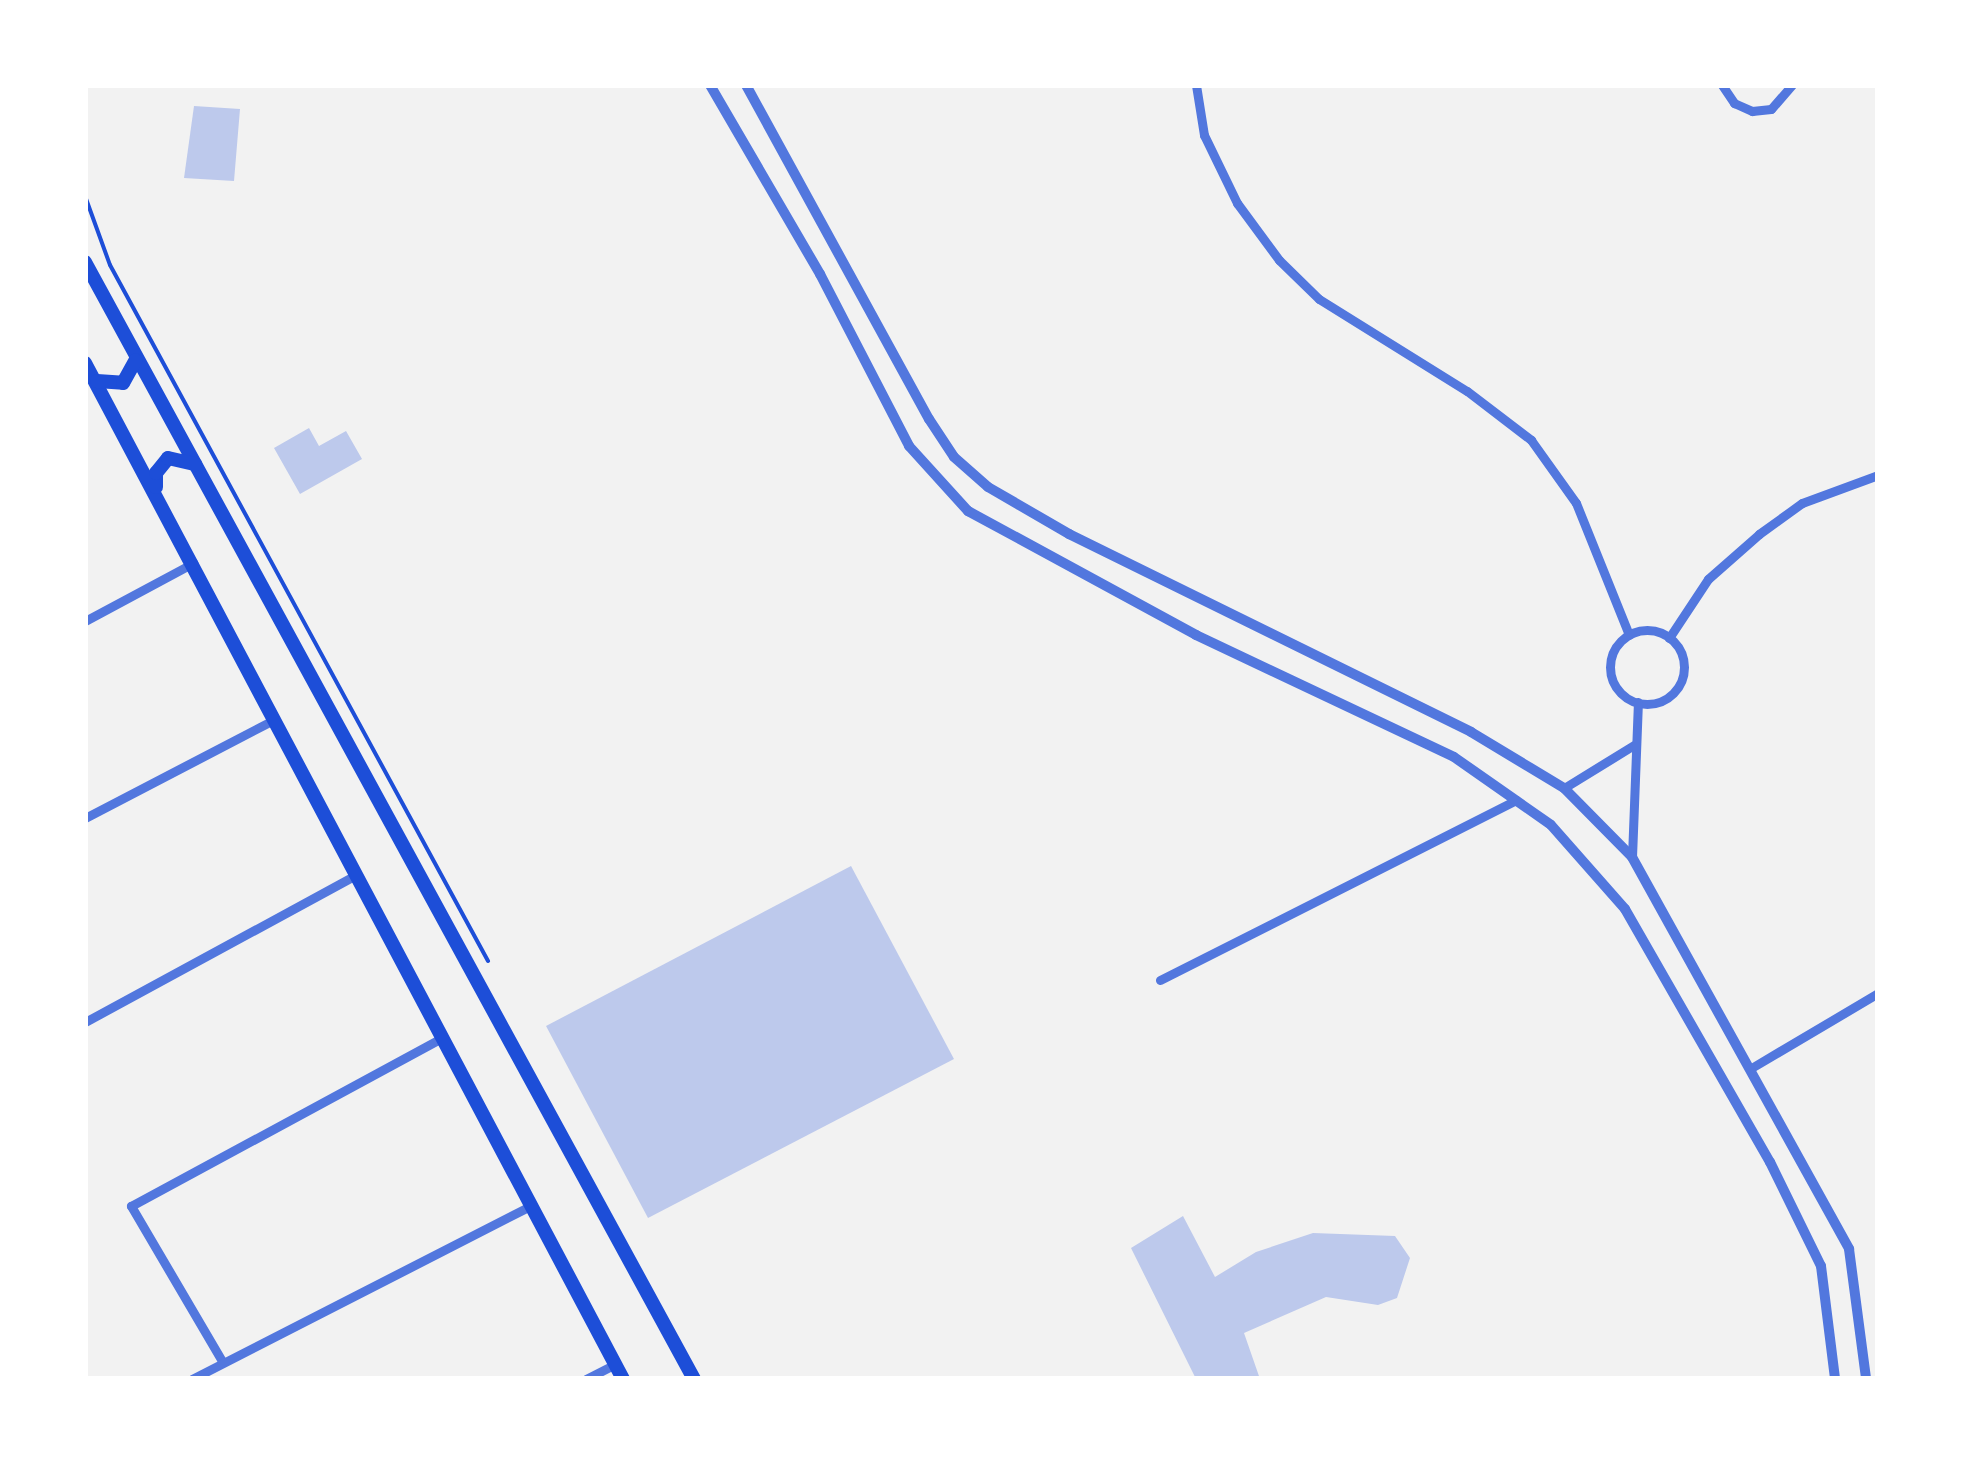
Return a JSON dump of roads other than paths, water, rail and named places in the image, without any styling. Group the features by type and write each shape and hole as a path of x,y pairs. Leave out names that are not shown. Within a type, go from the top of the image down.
{"main road":[{"path":"85,262 694,1379"},
{"path":"97,381 123,383 136,360"},
{"path":"85,363 156,487 354,876 623,1379"},
{"path":"156,487 156,473 168,458 196,464"}],"street":[{"path":"710,85 820,274 909,446 968,511 1196,635 1454,758 1551,825 1625,909 1770,1162 1822,1266 1834,1379"},
{"path":"746,85 929,420 954,457 988,487 1069,534 1471,732 1564,788 1632,858 1753,1067 1849,1249 1866,1379"},
{"path":"1196,85 1204,136 1237,202 1279,260 1319,298 1468,391 1531,440 1576,503 1628,634"},
{"path":"1722,85 1734,103 1752,111 1771,109 1792,85"},
{"path":"1669,638 1708,580 1759,534 1802,503 1878,474"},
{"path":"85,621 195,562"},
{"path":"1654,630 1669,638 1682,657 1680,684 1658,702 1638,702 1617,690 1610,668 1613,652 1628,634 1654,630"},
{"path":"1632,858 1638,702"},
{"path":"85,818 276,719"},
{"path":"1564,788 1634,746"},
{"path":"1160,980 1516,800"},
{"path":"85,1022 354,876"},
{"path":"1753,1067 1878,992"},
{"path":"222,1361 131,1206 440,1039"},
{"path":"192,1378 530,1206"},
{"path":"586,1379 615,1364"}]}
